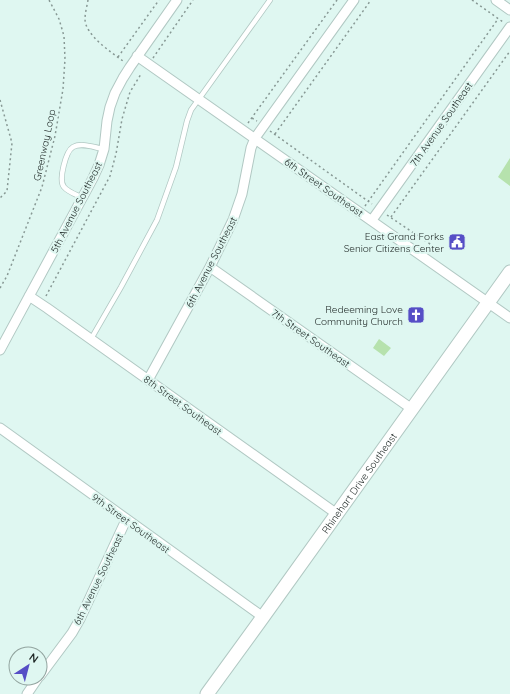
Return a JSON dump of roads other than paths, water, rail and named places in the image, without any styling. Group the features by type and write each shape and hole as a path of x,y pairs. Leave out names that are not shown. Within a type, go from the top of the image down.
{"street":[{"name":"5th Avenue Southeast","path":"0,350 83,198 99,165 104,150 110,107 115,93 130,67 177,0"},
{"name":"6th Avenue Southeast","path":"148,380 223,243 242,194 250,152 256,138 354,0"},
{"path":"496,0 510,10"},
{"name":"7th Avenue Southeast","path":"372,220 510,27"},
{"name":"6th Street Southeast","path":"138,56 510,318"},
{"name":"7th Street Southeast","path":"210,267 412,409"},
{"name":"Rhinehart Drive Southeast","path":"207,694 510,272"},
{"name":"8th Street Southeast","path":"29,296 42,303 337,514"},
{"name":"9th Street Southeast","path":"0,428 263,617"},
{"name":"6th Avenue Southeast","path":"48,665 72,633 80,619 126,520"}],"lane":[{"path":"91,339 157,220 176,167 186,121 191,110 270,0"},
{"path":"83,198 68,191 63,187 61,181 62,172 68,153 74,147 79,145 104,150"}],"place":[{"name":"East Grand Forks Senior Citizens Center","path":"457,242"},
{"name":"Redeeming Love Community Church","path":"416,315"}]}
